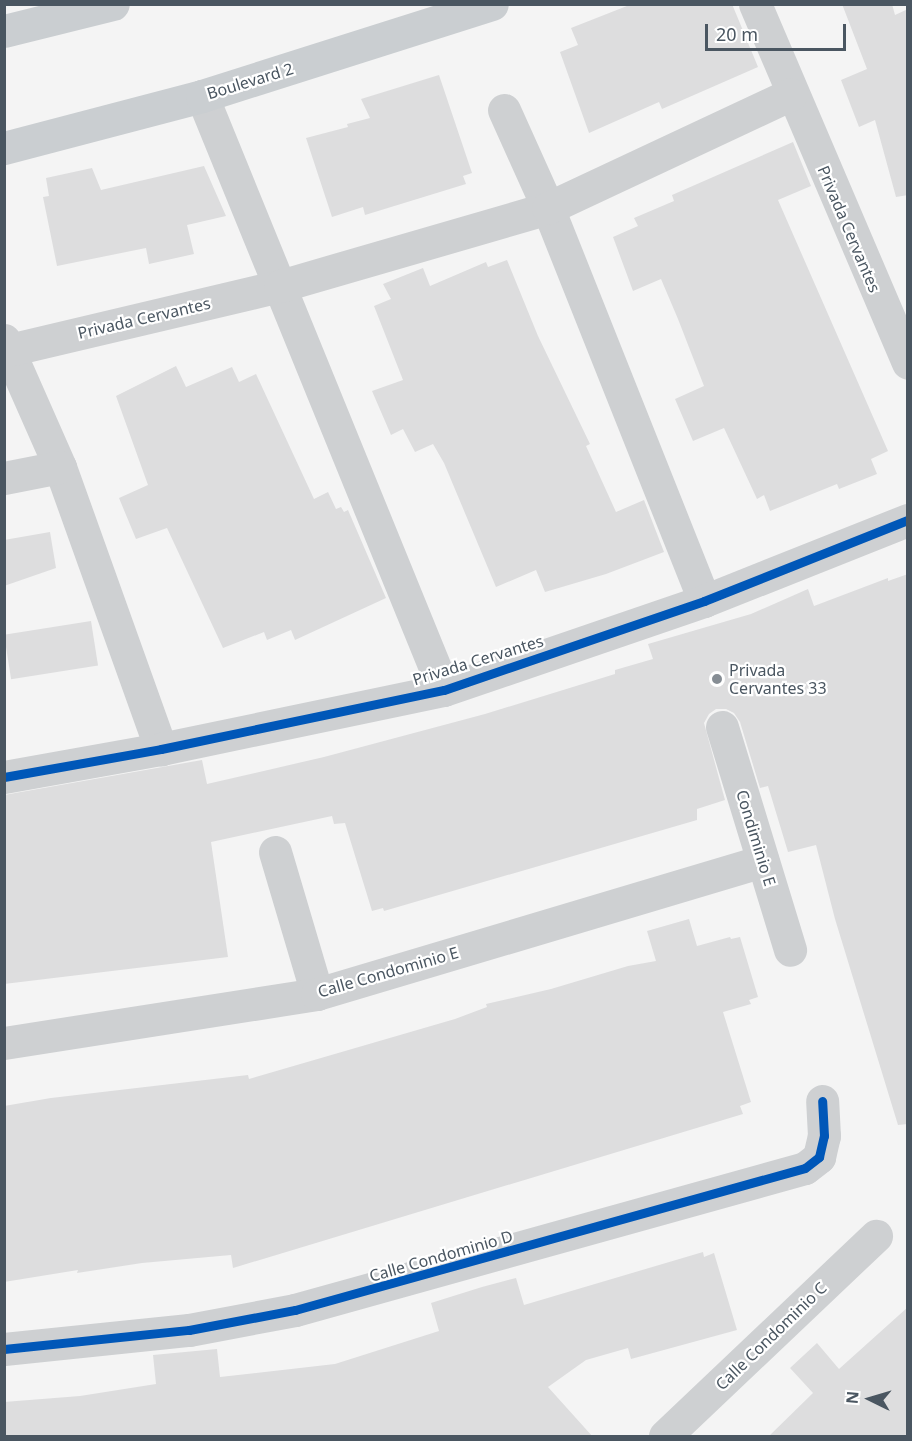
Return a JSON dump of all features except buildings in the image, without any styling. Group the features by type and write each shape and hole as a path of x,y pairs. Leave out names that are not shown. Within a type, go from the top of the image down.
{"main road":[{"path":"4,31 113,4"},
{"name":"Boulevard 2","path":"4,148 202,96 492,4"}],"street":[{"name":"Privada Cervantes","path":"755,4 791,94 908,363"},
{"name":"Privada Cervantes","path":"161,749 60,467 7,345 280,286 548,207 791,94"},
{"name":"Privada Cervantes","path":"202,96 444,690"},
{"path":"504,110 548,207 704,601"},
{"path":"4,478 60,467"},
{"name":"Privada Cervantes","path":"4,777 161,749 444,690 704,601 908,520"},
{"name":"Condiminio E","path":"722,727 790,950"},
{"path":"275,852 317,994"},
{"name":"Calle Condominio E","path":"4,1043 317,994 763,861"},
{"name":"Calle Condominio D","path":"4,1349 189,1330 295,1310 805,1168 819,1157 824,1136 822,1101"},
{"name":"Calle Condominio C","path":"665,1437 876,1236"}],"cycle path":[{"path":"4,777 161,749 444,690 704,601 908,520"},
{"path":"4,1349 189,1330 295,1310 805,1168 819,1157 824,1136 822,1101"}],"place":[{"name":"Privada Cervantes 33","path":"717,679"}]}
